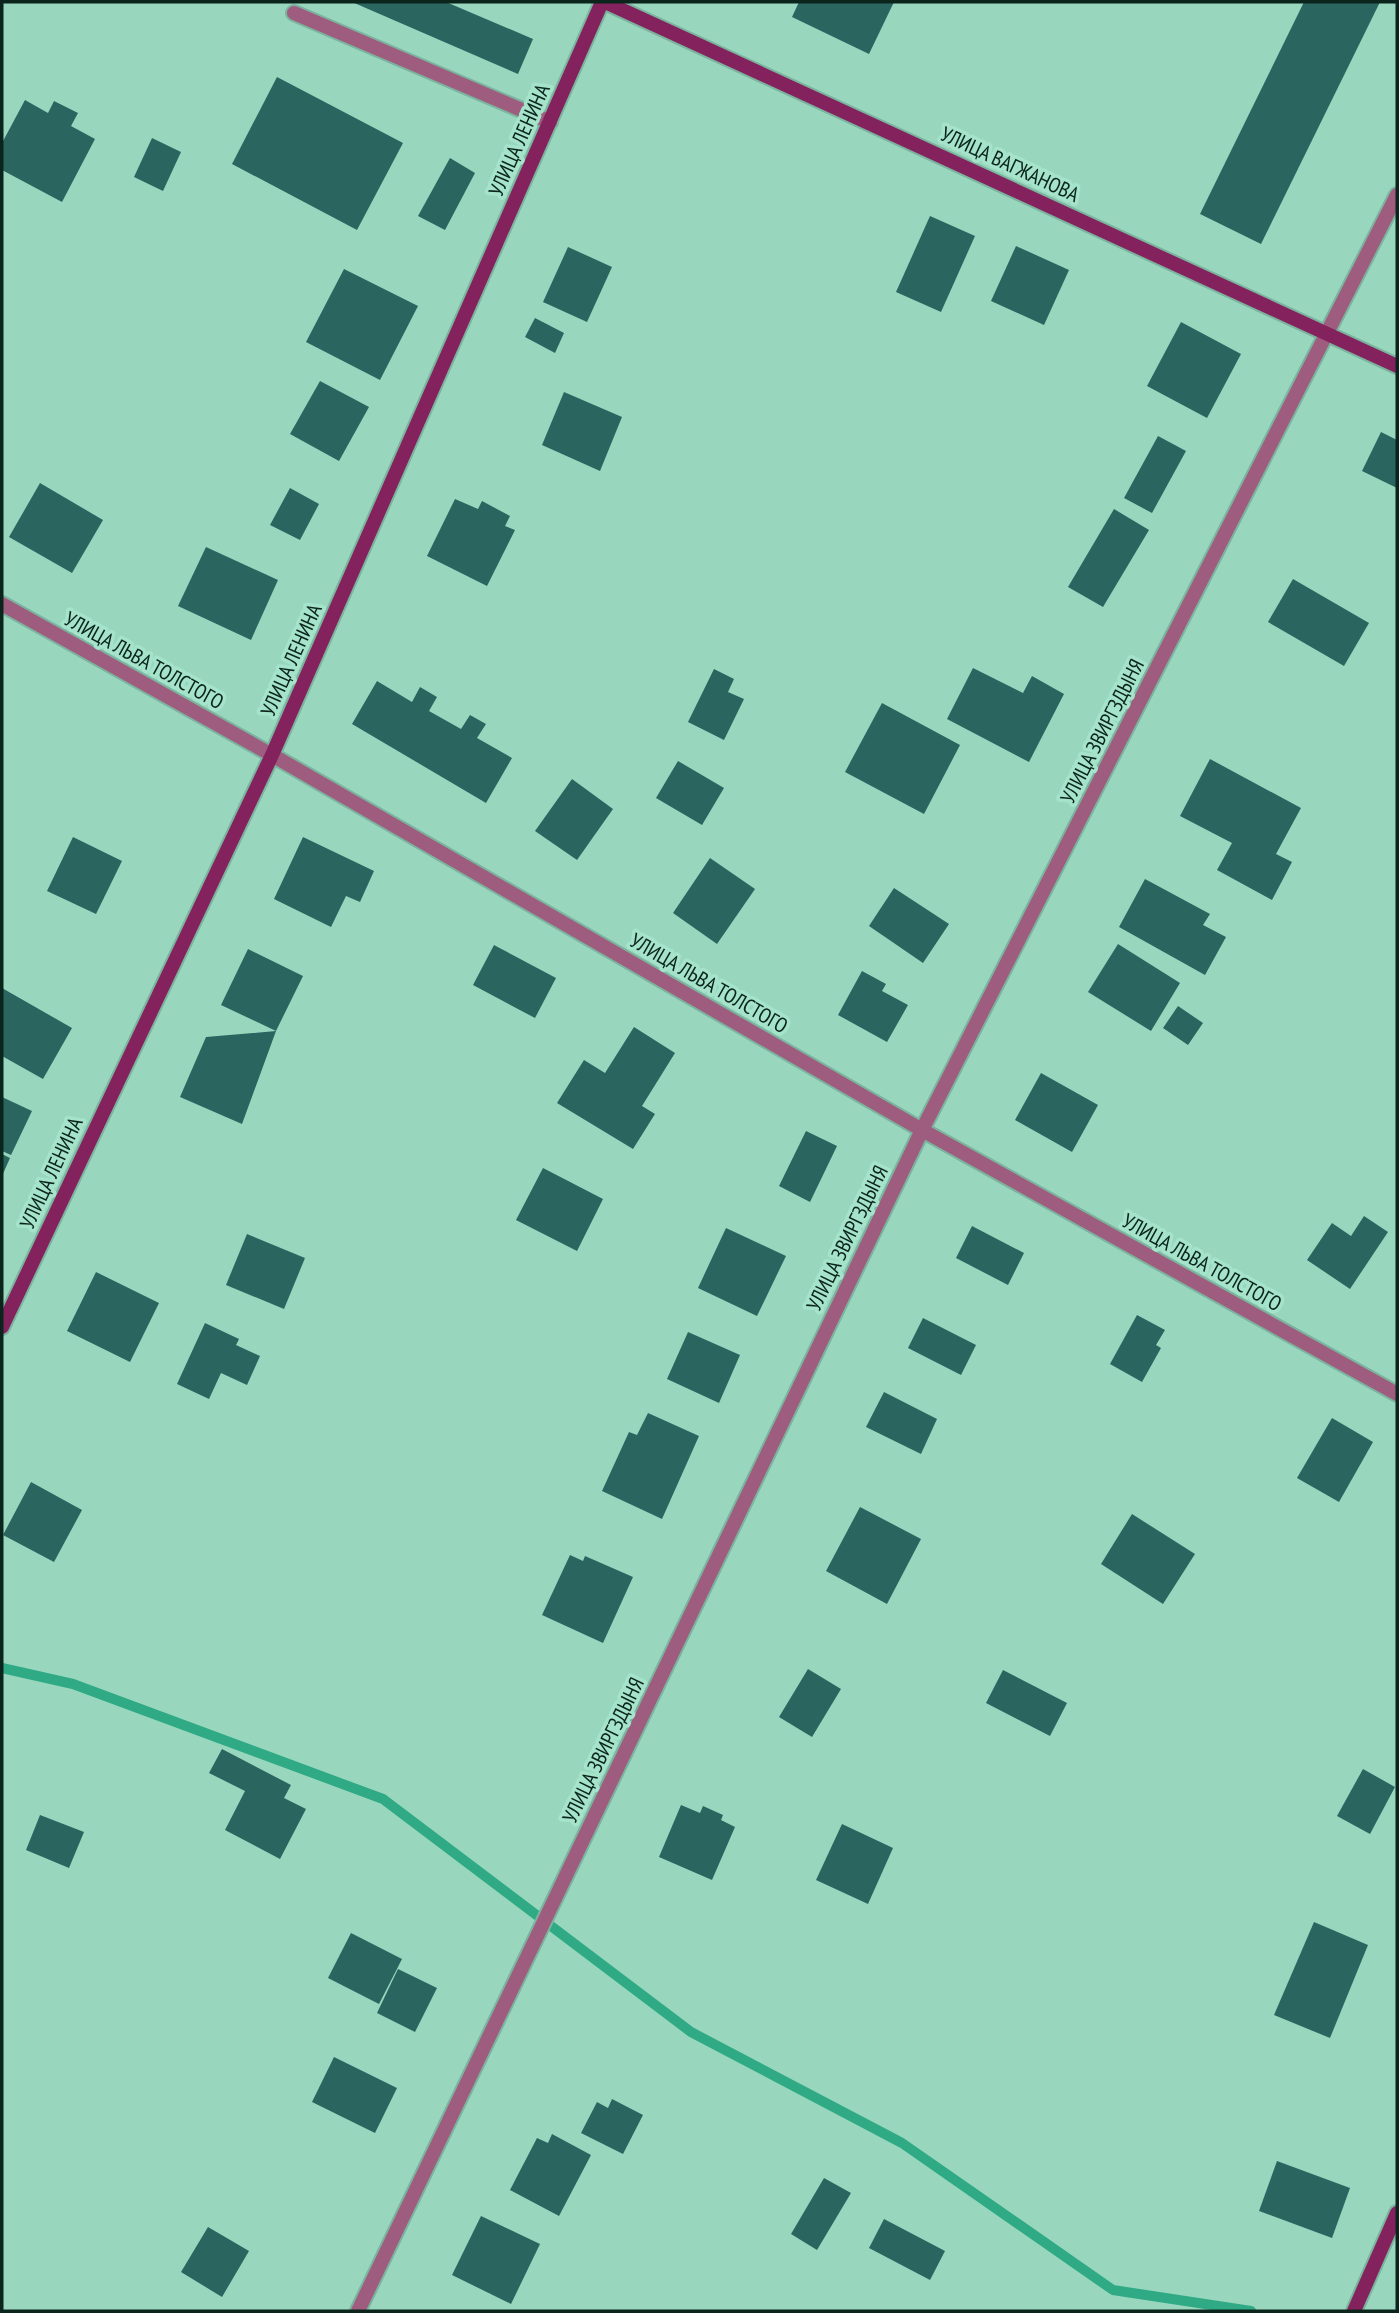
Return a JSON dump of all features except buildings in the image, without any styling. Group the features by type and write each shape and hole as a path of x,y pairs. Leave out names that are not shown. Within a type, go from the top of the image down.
{"main road":[{"name":"УЛИЦА ЛЕНИНА","path":"2,1327 272,755 604,2"},
{"name":"УЛИЦА ВАГЖАНОВА","path":"604,2 1397,366"},
{"path":"1354,2311 1397,2213"}],"street":[{"path":"294,13 550,122"},
{"name":"УЛИЦА ЗВИРГЗДЫНЯ","path":"358,2311 922,1130 1397,195"},
{"name":"УЛИЦА ЛЬВА ТОЛСТОГО","path":"2,604 272,755 922,1130 1397,1394"}],"waterway":[{"path":"2,1668 73,1684 383,1799 691,2032 902,2143 1113,2290 1251,2311"}]}
